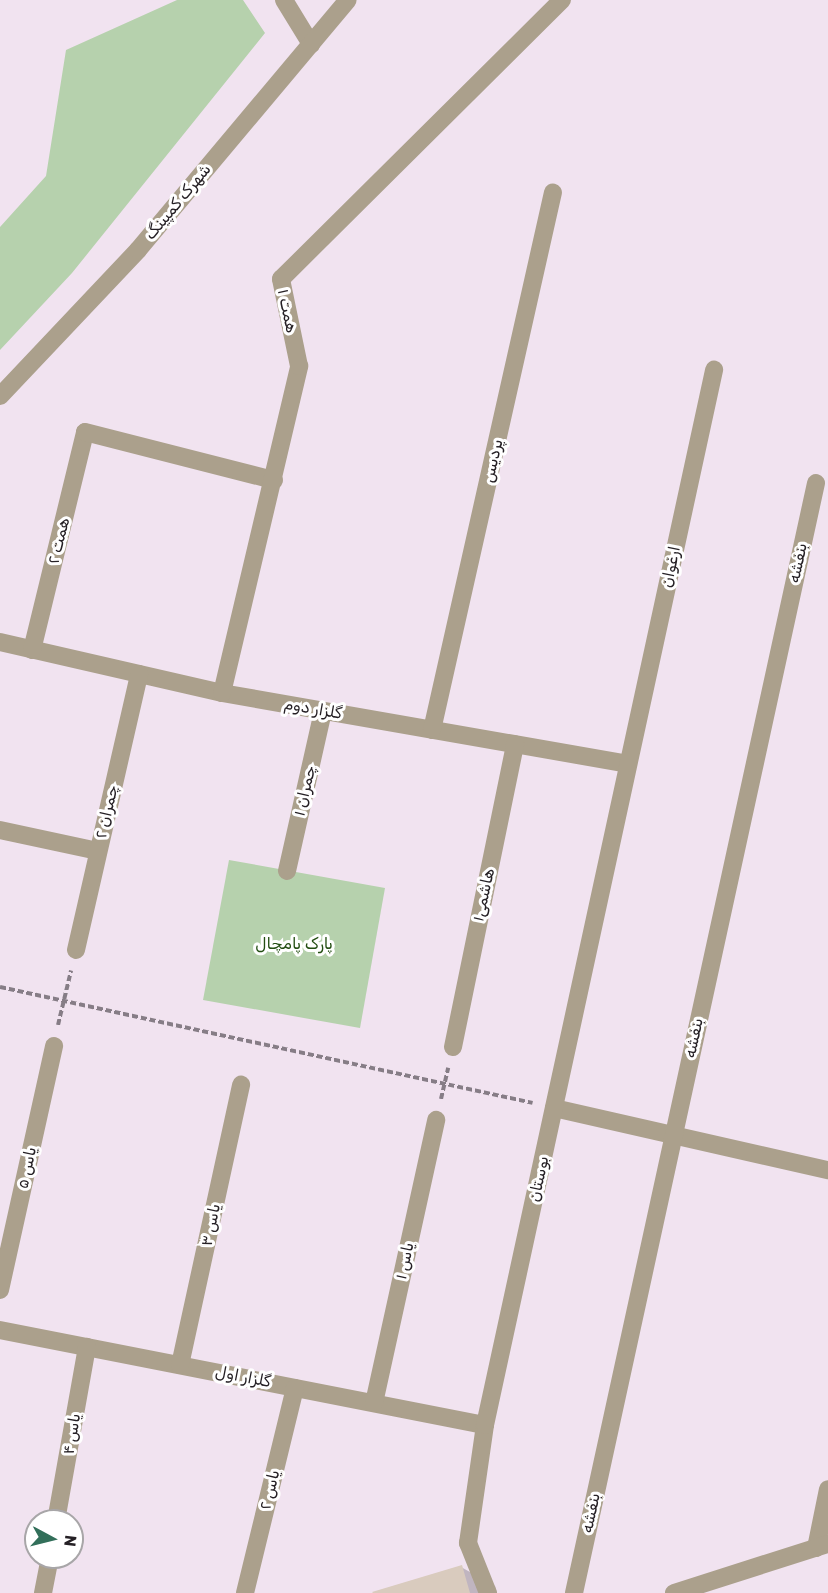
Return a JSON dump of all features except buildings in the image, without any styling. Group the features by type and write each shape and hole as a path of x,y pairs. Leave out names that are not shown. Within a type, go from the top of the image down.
{"street":[{"path":"284,0 311,44"},
{"name":"شهرک کمپینگ","path":"0,396 138,250 348,0"},
{"name":"همت ۱","path":"222,693 299,366 281,279 561,0"},
{"name":"پردیس","path":"432,730 553,192"},
{"name":"ارغوان","path":"628,764 714,370"},
{"name":"همت ۲","path":"32,650 85,432 274,480"},
{"name":"بنفشه","path":"574,1593 816,483"},
{"name":"گلزار دوم","path":"0,642 222,693 628,764"},
{"name":"چمران ۲","path":"76,950 139,674"},
{"name":"چمران ۱","path":"287,871 323,711"},
{"name":"هاشمی۱","path":"453,1047 515,744"},
{"name":"بوستان","path":"488,1593 468,1543 485,1425 628,764"},
{"path":"0,830 98,851"},
{"name":"یاس ۵","path":"0,1290 54,1046"},
{"name":"یاس ۳","path":"180,1365 241,1085"},
{"path":"554,1108 828,1170"},
{"name":"یاس ۱","path":"374,1403 436,1120"},
{"name":"گلزار اول","path":"0,1330 485,1425"},
{"name":"یاس ۴","path":"58,1509 87,1347"},
{"name":"یاس ۲","path":"245,1593 295,1388"},
{"path":"674,1593 822,1546 828,1489"},
{"path":"43,1593 48,1569"}],"path":[{"path":"54,1046 76,950"},
{"path":"0,987 445,1082 554,1108"},
{"path":"436,1120 453,1047"}],"green space":[{"path":"177,0 243,0 265,33 72,273 0,350 0,227 46,176 66,50"},
{"name":"پارک پامچال","path":"229,860 385,888 360,1028 203,1000"}]}
